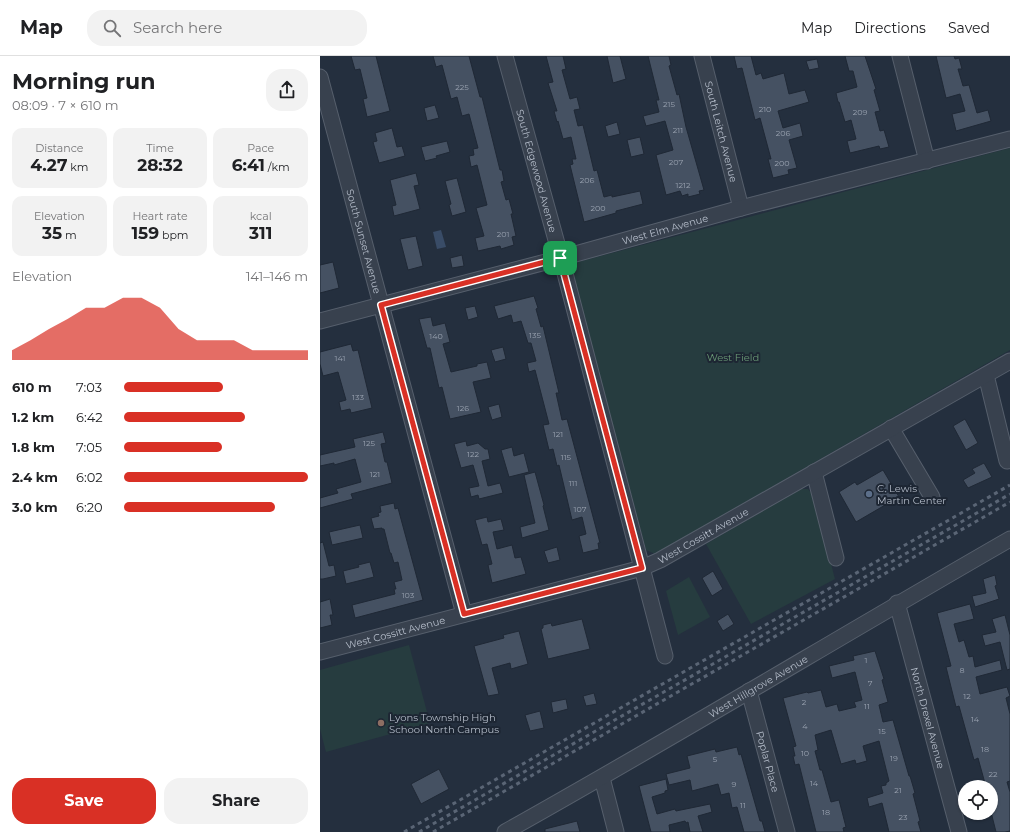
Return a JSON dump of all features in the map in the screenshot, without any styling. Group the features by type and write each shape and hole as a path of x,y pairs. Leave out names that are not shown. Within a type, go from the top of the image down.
{"street":[{"name":"South Edgewood Avenue","path":"506,56 665,656"},
{"name":"South Leitch Avenue","path":"702,56 741,208"},
{"path":"900,56 927,161"},
{"name":"South Sunset Avenue","path":"320,77 464,614"},
{"name":"West Elm Avenue","path":"320,321 560,258 741,208 1010,139"},
{"name":"West Cossitt Avenue","path":"320,652 642,568 660,560 1010,361"},
{"path":"986,375 1007,461"},
{"path":"891,428 932,497"},
{"path":"814,472 836,558"},
{"name":"West Hillgrove Avenue","path":"505,832 602,778 1010,539"},
{"name":"North Drexel Avenue","path":"897,604 959,832"},
{"name":"Poplar Place","path":"749,692 787,832"},
{"path":"602,778 616,832"}],"green space":[{"name":"West Field","path":"1010,148 1010,350 655,554 646,550 572,274 572,266 578,262"},
{"path":"801,489 808,489 813,495 835,579 751,624 706,544"},
{"path":"689,577 710,617 678,635 666,591"},
{"path":"409,645 430,723 326,752 320,729 320,670"}],"water":[{"path":"441,230 446,247 437,249 433,232"}],"building":[{"path":"351,56 376,56 390,111 367,117 363,99 367,98 360,69 355,70"},
{"path":"433,56 469,56 480,97 482,97 500,170 502,170 504,181 501,182 506,200 509,199 513,214 511,214 516,236 512,237 514,245 501,249 500,246 478,251 475,238 484,236 476,208 487,205 477,165 471,167 469,156 474,155 473,149 478,148 469,114 462,116 457,97 451,99 442,65 436,67"},
{"path":"546,56 563,56 566,69 562,70 570,99 577,97 580,109 574,110 578,126 583,125 594,171 597,170 604,197 612,195 612,197 640,191 643,204 584,222 570,165 573,164 572,159 576,159 571,137 563,139 558,121 557,122 554,111 557,111 548,83 553,82"},
{"path":"607,56 620,56 626,79 613,83"},
{"path":"648,56 669,56 671,65 669,66 677,95 679,94 686,127 704,190 699,191 700,194 688,197 688,194 682,196 680,191 666,195 656,155 673,150 665,121 646,126 643,116 659,112 656,100 659,100"},
{"path":"734,56 751,56 756,75 761,73 763,79 784,73 789,94 805,90 809,102 778,111 783,128 800,123 803,136 789,140 797,168 788,170 789,174 773,178 768,159 771,159 760,118 755,120 742,68 737,69"},
{"path":"845,56 865,56 876,89 874,90 880,111 875,112 880,131 884,130 889,147 880,149 879,146 850,153 847,141 856,139 851,120 845,122 836,93 857,87 853,71 849,71"},
{"path":"936,56 954,56 955,59 959,58 962,69 958,69 963,86 969,85 977,113 988,110 991,121 956,131 952,114 965,111 960,94 946,98"},
{"path":"817,59 819,68 809,70 806,61"},
{"path":"435,105 439,118 427,121 424,108"},
{"path":"617,122 620,134 608,137 605,126"},
{"path":"392,128 397,147 402,146 405,156 379,163 373,142 377,141 375,133"},
{"path":"640,137 644,154 631,157 627,140"},
{"path":"447,141 450,152 436,156 437,158 425,161 421,147"},
{"path":"416,173 419,185 414,186 420,209 394,216 392,206 396,205 390,180"},
{"path":"457,178 466,212 452,216 449,205 451,204 445,181"},
{"path":"416,236 423,266 408,270 400,239"},
{"path":"462,255 464,266 452,268 450,258"},
{"path":"333,262 339,288 320,293 320,265"},
{"path":"534,296 538,308 536,309 541,327 543,326 559,393 556,393 562,420 567,419 600,543 598,543 599,549 583,553 579,536 586,534 582,517 572,520 559,465 557,466 553,449 549,450 543,425 549,424 535,370 529,372 527,363 536,361 531,343 528,343 521,321 513,323 511,315 498,319 494,306"},
{"path":"475,306 478,317 468,320 465,308"},
{"path":"431,317 433,326 445,323 450,342 443,344 451,372 487,362 491,378 473,382 481,412 450,419 442,387 439,388 430,348 427,348 419,319"},
{"path":"351,344 353,351 358,350 372,408 351,413 350,409 341,411 339,402 346,400 338,372 323,376 320,364 320,352"},
{"path":"503,347 506,359 495,362 491,350"},
{"path":"499,404 502,417 492,420 488,407"},
{"path":"965,419 978,443 966,450 953,426"},
{"path":"383,432 386,443 381,444 392,483 351,494 353,499 320,508 320,498 338,493 336,489 361,482 355,459 334,465 334,463 320,466 320,455 355,447 353,439"},
{"path":"466,441 467,446 478,443 485,449 488,449 490,459 482,461 488,486 500,483 503,493 479,499 478,495 471,497 469,488 479,486 473,465 461,468 454,444"},
{"path":"512,447 514,456 524,453 529,472 509,477 501,450"},
{"path":"984,463 992,477 968,488 963,480 975,473 972,469"},
{"name":"C. Lewis Martin Center","path":"883,470 899,497 856,522 839,492 855,482 857,485"},
{"path":"535,472 549,530 522,538 520,527 535,523 524,475"},
{"path":"394,503 395,509 398,508 423,600 355,618 352,605 395,594 394,589 396,589 394,582 402,580 398,562 394,563 390,553 384,529 374,529 371,518 379,516 378,513 381,512 380,506"},
{"path":"487,517 488,522 501,519 504,530 493,532 497,549 512,545 515,558 521,557 526,574 492,583 488,565 492,564 487,544 482,545 475,520"},
{"path":"360,525 363,538 332,545 329,532"},
{"path":"323,542 329,566 334,565 336,576 320,579 320,543"},
{"path":"557,547 560,560 548,563 544,551"},
{"path":"370,562 374,577 346,584 343,571 359,567 358,565"},
{"path":"713,571 723,589 712,596 702,578"},
{"path":"995,575 997,585 995,586 999,599 975,607 972,596 986,593 983,579"},
{"path":"330,599 333,615 330,615 332,625 320,628 320,602"},
{"path":"970,604 974,619 954,624 959,642 964,640 969,657 973,656 975,667 1000,660 1002,670 976,677 980,694 1007,687 1010,696 1006,698 1010,714 1010,781 1007,782 1010,792 1010,831 996,832 993,820 998,820 998,780 984,780 978,758 974,760 959,706 956,707 946,667 951,666 937,613"},
{"path":"728,614 734,624 723,631 717,621"},
{"path":"1005,615 1010,635 1010,669 1007,670 1000,642 985,646 982,635 996,632 992,619"},
{"path":"582,619 590,649 548,659 541,629 543,628 543,625 551,623 552,626"},
{"path":"519,631 528,664 511,669 510,663 492,668 499,694 488,696 474,646 504,638 503,635"},
{"path":"875,651 884,679 882,680 888,702 879,705 883,722 893,720 915,793 913,794 920,821 918,822 921,832 889,832 882,803 869,807 867,798 883,793 881,786 886,785 889,781 879,741 863,746 867,761 856,764 855,760 841,764 831,730 815,735 818,750 815,751 831,802 839,800 846,827 843,828 844,832 816,832 799,764 795,765 793,747 796,746 783,698 821,690 826,707 837,704 839,711 856,707 854,702 862,700 855,672 832,678 829,666 854,660 853,656"},
{"path":"594,693 597,704 586,706 583,696"},
{"path":"566,699 568,709 553,713 551,702"},
{"path":"540,711 544,728 530,731 525,715"},
{"path":"737,747 739,755 741,754 760,821 762,821 765,832 744,832 737,807 732,808 729,793 721,795 718,784 692,791 690,780 669,785 666,774 690,768 687,756 715,749 716,752"},
{"path":"439,769 449,789 421,804 411,784"},
{"path":"666,779 668,790 665,791 665,793 652,797 657,814 675,809 676,811 710,804 712,812 698,816 703,832 690,832 688,822 686,823 685,821 669,825 670,832 651,832 639,786"},
{"path":"577,821 580,832 545,832 545,829"}],"railway":[{"path":"404,832 1010,485"},
{"path":"419,832 1010,494"},
{"path":"433,832 1010,502"}],"place":[{"name":"C. Lewis Martin Center","path":"869,494"},
{"name":"Lyons Township High School North Campus","path":"381,723"}],"route":[{"path":"560,258 642,568 464,614 381,305 560,258"}]}
